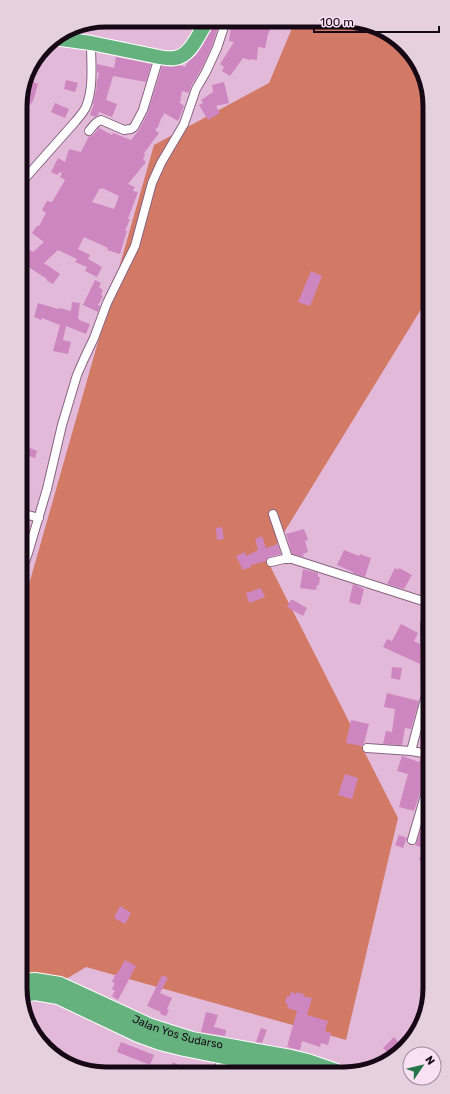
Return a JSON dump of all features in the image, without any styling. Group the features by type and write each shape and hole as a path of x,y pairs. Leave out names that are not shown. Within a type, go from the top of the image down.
{"highway":[{"path":"64,39 92,43 168,59 181,56 188,51 204,27"},
{"name":"Jalan Yos Sudarso","path":"27,981 35,980 60,984 151,1026 192,1039 290,1057 325,1067"},
{"name":"Jalan Yos Sudarso","path":"28,994 35,993 58,997 147,1039 184,1049 275,1067"}],"street":[{"path":"27,556 39,518 62,425 77,375 94,338 107,303 135,246 152,183 161,163 184,124 196,89 217,48 224,27"},
{"path":"27,176 82,114 86,106 91,82 92,43"},
{"path":"89,131 94,124 101,120 124,130 132,129 134,127 143,110 159,57"},
{"path":"273,514 288,558"},
{"path":"27,515 39,518"},
{"path":"271,562 288,558 423,601"},
{"path":"411,751 423,710"},
{"path":"366,748 423,753"},
{"path":"412,840 423,802"},
{"path":"219,1067 222,1057"}],"shaded area":[{"path":"292,27 354,28 379,35 400,50 407,58 417,76 423,106 423,306 267,560 398,818 346,1040 86,967 29,1002 27,988 27,591 154,145 269,83"}],"building":[{"path":"213,27 218,27 212,46 203,66 191,86 189,93 182,91 180,103 184,106 178,121 164,113 158,127 155,130 159,133 144,153 145,155 143,159 146,162 128,184 135,187 133,191 138,192 128,219 130,219 125,231 127,231 120,254 107,250 108,248 84,237 78,249 90,255 88,259 102,267 97,277 85,271 87,267 75,262 77,259 58,250 44,263 60,274 53,284 46,280 47,279 27,266 27,248 33,252 44,242 32,233 37,226 39,226 46,213 42,210 47,201 52,202 65,180 60,177 62,173 60,172 57,175 51,172 58,158 65,162 69,149 81,152 89,136 93,135 99,128 112,135 113,133 131,140 139,130 148,112 162,66 171,67 180,65 185,67 201,48","holes":["100,188 119,196 114,209 92,202"]},
{"path":"231,27 271,27 265,48 258,47 257,60 243,58 230,76 222,71 224,67 220,64 234,42 229,41"},
{"path":"116,57 151,64 146,82 113,76 106,100 117,104 112,117 99,112 95,117 90,115 94,104 99,73 97,72 97,64 114,68"},
{"path":"66,80 78,83 75,92 64,89"},
{"path":"31,81 38,84 33,101 27,108"},
{"path":"224,82 229,103 216,106 220,113 208,120 199,105 203,103 201,100 213,92 212,85"},
{"path":"55,103 69,109 65,118 51,112"},
{"path":"311,271 322,276 310,306 298,302"},
{"path":"95,280 101,283 99,287 103,290 101,295 103,296 98,305 100,306 98,312 83,305"},
{"path":"72,302 80,303 79,320 90,324 86,334 66,326 63,340 71,342 68,354 53,351 60,325 42,318 41,320 34,317 38,303 71,311"},
{"path":"27,447 37,451 35,458 27,455"},
{"path":"222,527 224,539 217,540 216,528"},
{"path":"304,529 308,540 305,541 308,552 303,554 304,557 292,554 286,534"},
{"path":"262,536 266,548 278,544 281,554 269,557 266,561 251,565 251,567 243,570 236,556 245,552 246,556 258,550 255,539"},
{"path":"344,550 359,556 360,554 371,558 365,577 337,565"},
{"path":"395,568 398,570 399,568 412,575 404,589 387,584"},
{"path":"303,569 318,573 318,577 320,577 319,585 317,585 316,590 300,588"},
{"path":"353,584 364,589 360,605 349,602"},
{"path":"261,588 265,597 249,603 246,593"},
{"path":"291,600 307,608 303,616 287,607"},
{"path":"401,624 418,633 414,641 420,644 420,664 383,647 387,639 392,641"},
{"path":"392,667 402,668 400,680 391,678"},
{"path":"387,693 419,701 411,729 405,728 402,745 383,744 386,731 392,732 395,709 384,707"},
{"path":"351,720 369,724 362,746 346,743"},
{"path":"402,756 419,762 421,758 423,759 423,783 414,811 399,807 408,774 397,771"},
{"path":"345,774 358,778 352,799 338,795"},
{"path":"420,832 423,832 423,848 415,845"},
{"path":"399,835 407,838 403,848 395,845"},
{"path":"423,848 423,862 419,860"},
{"path":"120,906 131,913 125,924 114,918"},
{"path":"125,960 136,966 118,1000 112,996 115,991 112,989 115,983 112,982"},
{"path":"162,975 168,978 160,993 172,998 167,1009 169,1010 166,1016 160,1014 161,1012 147,1006"},
{"path":"291,992 296,994 296,992 304,994 303,996 312,998 307,1015 328,1021 325,1031 331,1033 328,1045 321,1043 320,1047 302,1041 300,1050 287,1047 297,1011 287,1008 288,1004 285,1003 287,996 289,997"},
{"path":"206,1012 218,1015 214,1027 226,1030 225,1036 201,1032"},
{"path":"261,1028 267,1030 262,1043 256,1042"},
{"path":"394,1037 400,1043 389,1054 383,1048"},
{"path":"121,1042 154,1055 150,1065 117,1052"},
{"path":"173,1062 182,1067 170,1067"}]}
